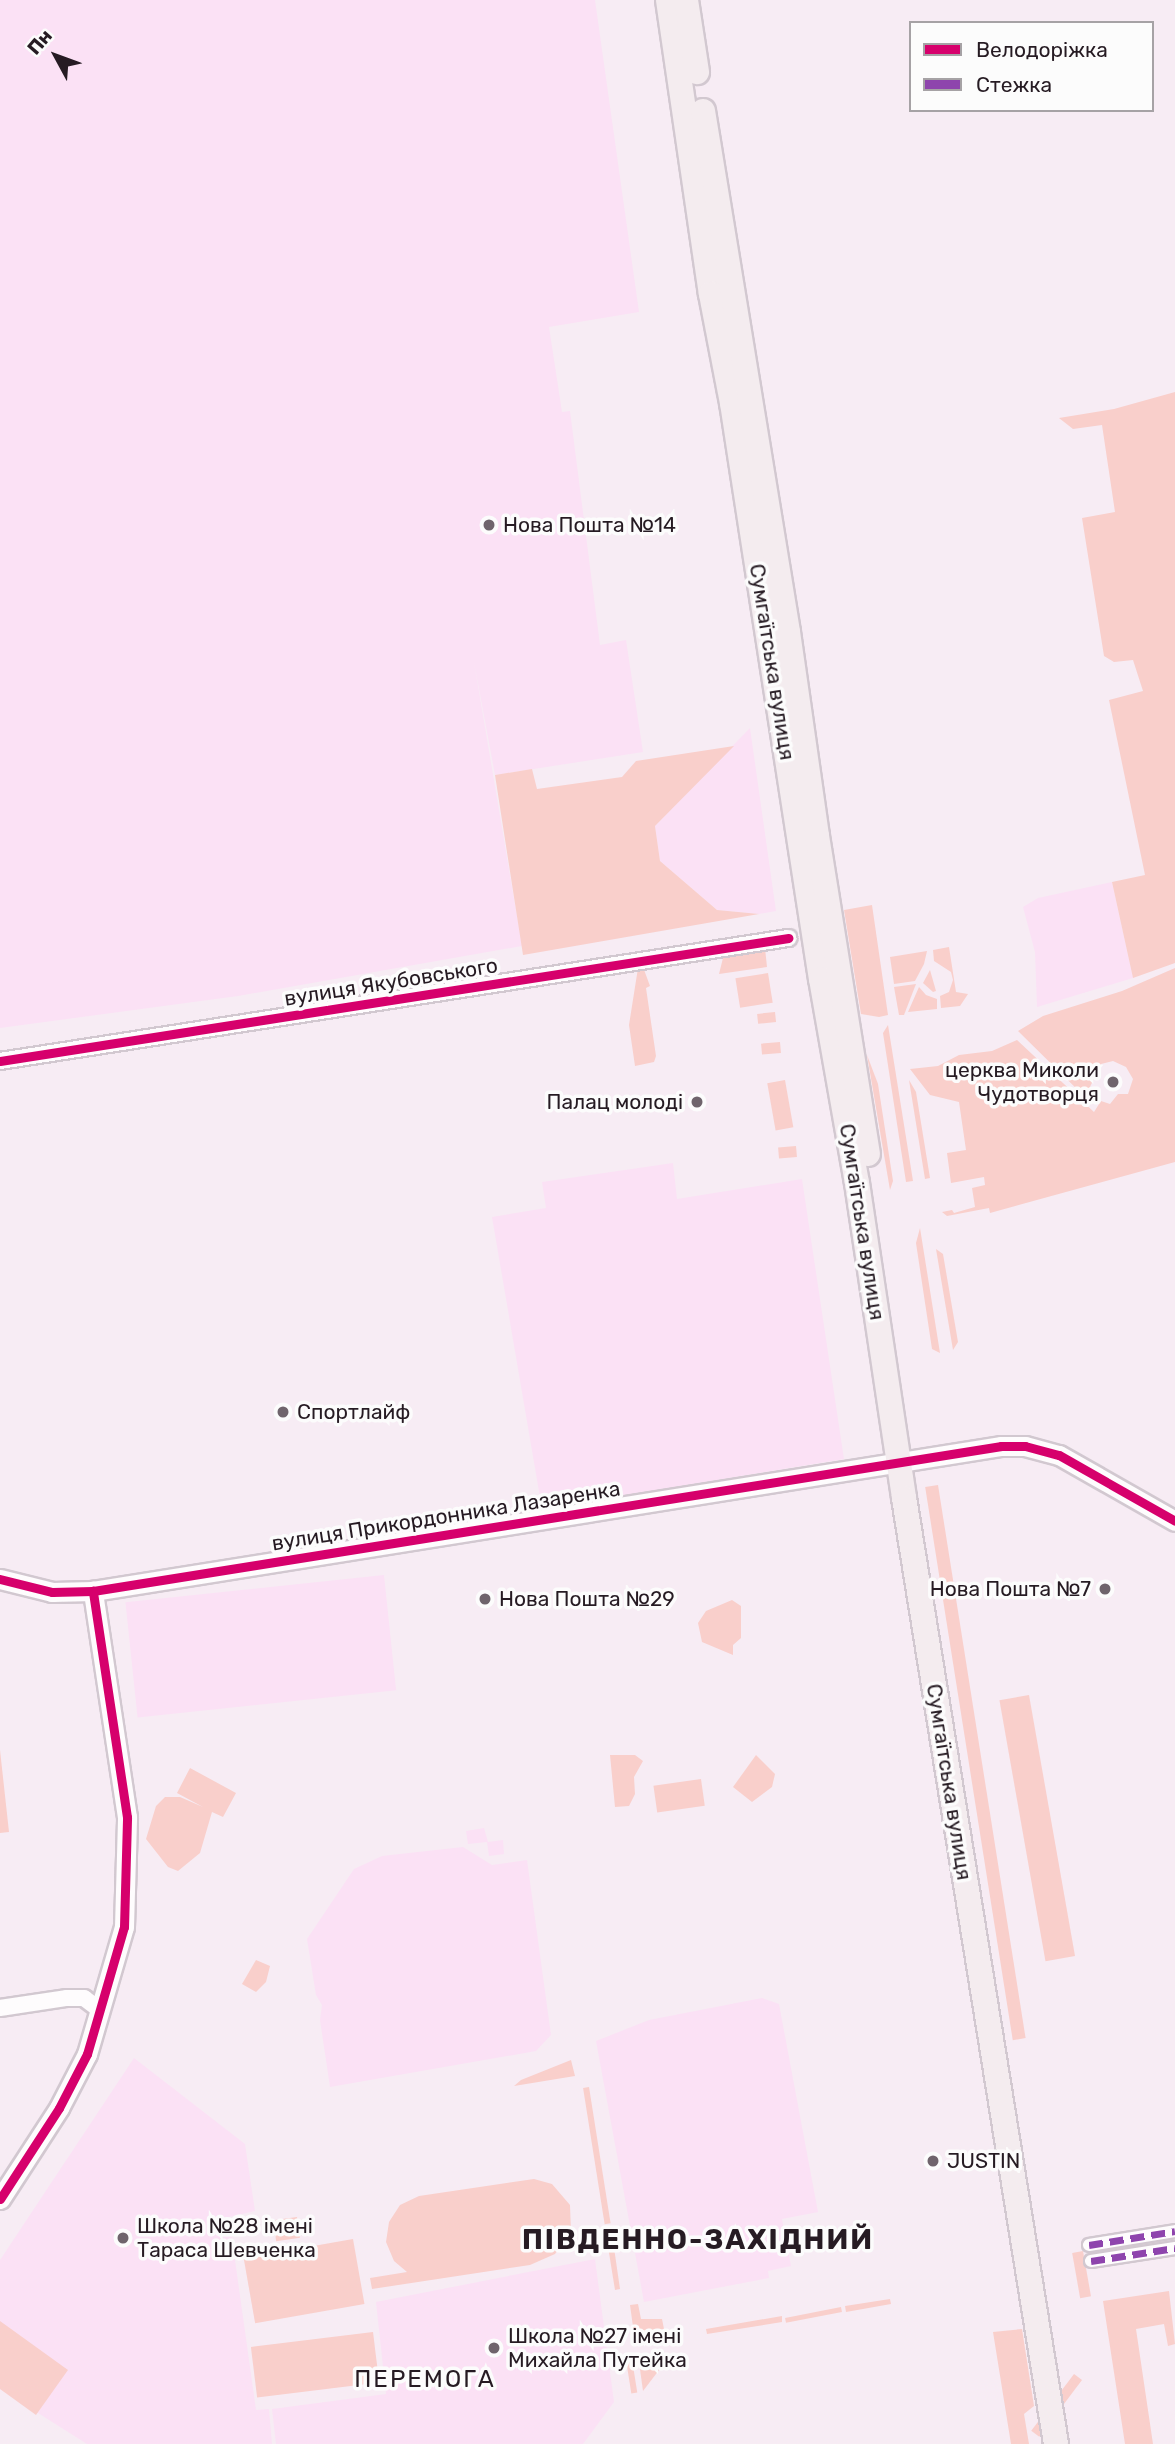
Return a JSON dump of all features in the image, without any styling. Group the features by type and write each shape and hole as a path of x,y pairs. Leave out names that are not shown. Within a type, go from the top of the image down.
{"main road":[{"name":"Сумгаїтська вулиця","path":"668,0 702,157"},
{"name":"Сумгаїтська вулиця","path":"686,0 702,157 711,294 732,404 1070,2444"},
{"name":"Сумгаїтська вулиця","path":"906,1459 1056,2444"}],"street":[{"name":"вулиця Якубовського","path":"0,1061 788,938"},
{"name":"вулиця Прикордонника Лазаренка","path":"0,1579 52,1592 93,1591 906,1459 1001,1446 1044,1450 1071,1461 1175,1521"},
{"path":"0,2199 69,2090 87,2054 124,1927 128,1839 123,1784 93,1591"},
{"path":"0,2008 84,1998 101,2011"},
{"path":"1088,2245 1175,2231"},
{"path":"1091,2261 1175,2248"}],"shaded area":[{"path":"0,0 595,0 639,312 549,327 562,412 570,411 600,645 626,640 643,752 495,775 474,662 522,946 238,996 0,1028"},
{"path":"1175,392 1175,963 1133,978 1112,882 1145,875 1109,700 1143,691 1133,660 1114,662 1104,656 1082,518 1115,512 1102,425 1073,429 1059,418 1114,409"},
{"path":"750,728 776,911 759,914 717,910 660,861 655,826"},
{"path":"734,746 655,826 660,861 717,910 759,914 523,955 495,775 532,769 537,789 622,777 636,761"},
{"path":"1112,882 1133,978 1037,1007 1035,952 1023,907 1038,898"},
{"path":"872,905 888,1015 879,1017 861,1014 844,910"},
{"path":"949,947 956,992 968,994 960,1006 941,1008 940,996 949,992 953,980 951,972 934,961 933,950"},
{"path":"765,948 767,967 719,974 724,954"},
{"path":"927,951 915,981 894,984 890,957"},
{"path":"643,967 650,986 646,988 656,1056 654,1062 635,1066 629,1025 638,968"},
{"path":"1175,968 1175,1162 990,1213 989,1208 947,1216 942,1212 952,1210 954,1213 975,1207 972,1188 985,1185 984,1177 951,1183 947,1153 966,1150 959,1102 930,1095 910,1069 938,1066 959,1055 992,1051 1017,1040 1094,1112 1101,1101 1110,1104 1118,1094 1128,1094 1133,1079 1126,1067 1113,1061 1101,1064 1089,1089 1093,1095 1089,1101 1018,1031 1043,1016 1122,991"},
{"path":"930,970 936,991 933,992 923,983"},
{"path":"768,973 773,1003 740,1008 735,978"},
{"path":"916,984 904,1015 899,1015 894,987"},
{"path":"919,987 926,995 937,999 937,1009 908,1012"},
{"path":"775,1012 776,1022 758,1024 757,1014"},
{"path":"888,1025 913,1181 906,1182 883,1033"},
{"path":"780,1042 781,1053 762,1055 761,1044"},
{"path":"867,1055 878,1084 893,1181 890,1190"},
{"path":"785,1080 793,1127 776,1130 767,1083"},
{"path":"909,1080 916,1092 930,1178 925,1179"},
{"path":"796,1146 797,1157 779,1159 778,1148"},
{"path":"673,1163 677,1199 802,1179 844,1459 542,1509 492,1217 546,1208 542,1182"},
{"path":"920,1228 940,1353 932,1349 916,1243"},
{"path":"936,1249 943,1254 958,1342 953,1350"},
{"path":"938,1485 1026,2038 1013,2040 925,1487"},
{"path":"384,1575 396,1690 138,1718 125,1602"},
{"path":"732,1600 741,1606 741,1638 733,1645 733,1655 702,1642 698,1623 706,1611"},
{"path":"1029,1695 1075,1956 1045,1961 999,1700"},
{"path":"0,1750 9,1832 0,1833"},
{"path":"610,1755 635,1755 643,1761 634,1777 635,1794 629,1806 615,1807"},
{"path":"756,1755 775,1774 772,1787 752,1802 733,1787"},
{"path":"190,1768 236,1793 223,1817 212,1812 200,1853 178,1871 168,1867 146,1839 156,1806 165,1797 180,1797 203,1807 177,1793"},
{"path":"701,1779 705,1806 657,1812 653,1786"},
{"path":"484,1828 488,1842 503,1840 504,1854 489,1856 487,1842 468,1844 466,1831"},
{"path":"463,1847 492,1865 527,1860 551,2035 536,2051 330,2087 320,2020 322,2005 316,1995 307,1939 354,1869 382,1856"},
{"path":"256,1960 270,1966 266,1982 256,1992 242,1984"},
{"path":"762,1998 779,2004 818,2212 782,2219 791,2266 768,2271 769,2278 644,2302 596,2041 649,2020"},
{"name":"Школа №28 імені Тараса Шевченка","path":"134,2058 245,2144 255,2211 229,2217 256,2410 269,2409 272,2444 87,2444 0,2389 0,2260"},
{"path":"571,2060 575,2076 514,2086 521,2080"},
{"path":"589,2087 611,2223 605,2224 583,2088"},
{"path":"534,2179 552,2184 570,2205 571,2232 555,2254 530,2265 372,2289 370,2278 407,2272 394,2261 386,2242 389,2222 400,2205 419,2196"},
{"path":"297,2217 300,2238 276,2241 273,2220"},
{"path":"611,2227 620,2289 615,2290 605,2228"},
{"path":"353,2239 364,2304 255,2323 244,2258"},
{"path":"1083,2251 1091,2296 1080,2298 1072,2253"},
{"name":"Школа №27 імені Михайла Путейка","path":"595,2259 614,2402 583,2444 276,2444 272,2409 386,2394 376,2302"},
{"path":"1169,2291 1175,2344 1168,2346 1164,2324 1136,2329 1153,2444 1125,2444 1103,2301"},
{"path":"890,2299 891,2304 846,2312 845,2306"},
{"path":"638,2304 641,2319 662,2319 664,2329 634,2334 630,2305"},
{"path":"841,2307 842,2312 786,2323 785,2318"},
{"path":"782,2316 782,2322 707,2334 706,2329"},
{"path":"0,2321 68,2370 36,2415 0,2389"},
{"path":"1022,2329 1034,2406 1024,2414 1029,2444 1011,2444 993,2332"},
{"path":"373,2332 379,2383 257,2398 251,2347"},
{"path":"631,2353 637,2393 631,2393 625,2354"},
{"path":"669,2357 643,2391 639,2362"},
{"path":"1074,2374 1082,2380 1039,2437 1031,2431"}],"marked path":[{"path":"1089,2245 1175,2231"},
{"path":"1091,2261 1175,2248"}],"cycle path":[{"path":"0,1061 788,938"},
{"path":"0,1579 52,1592 93,1591 1001,1446 1025,1446 1059,1455 1175,1521"},
{"path":"0,2199 59,2108 87,2054 124,1927 127,1817 93,1591"}],"place":[{"name":"Нова Пошта №14","path":"489,525"},
{"name":"церква Миколи Чудотворця","path":"1113,1082"},
{"name":"Палац молоді","path":"697,1102"},
{"name":"Спортлайф","path":"283,1412"},
{"name":"Нова Пошта №7","path":"1105,1589"},
{"name":"Нова Пошта №29","path":"485,1599"},
{"name":"JUSTIN","path":"933,2161"},
{"name":"Школа №28 імені Тараса Шевченка","path":"123,2238"},
{"name":"Школа №27 імені Михайла Путейка","path":"494,2348"}],"district":[{"name":"ПІВДЕННО-ЗАХІДНИЙ","path":"698,2240"},
{"name":"ПЕРЕМОГА","path":"425,2380"}]}
